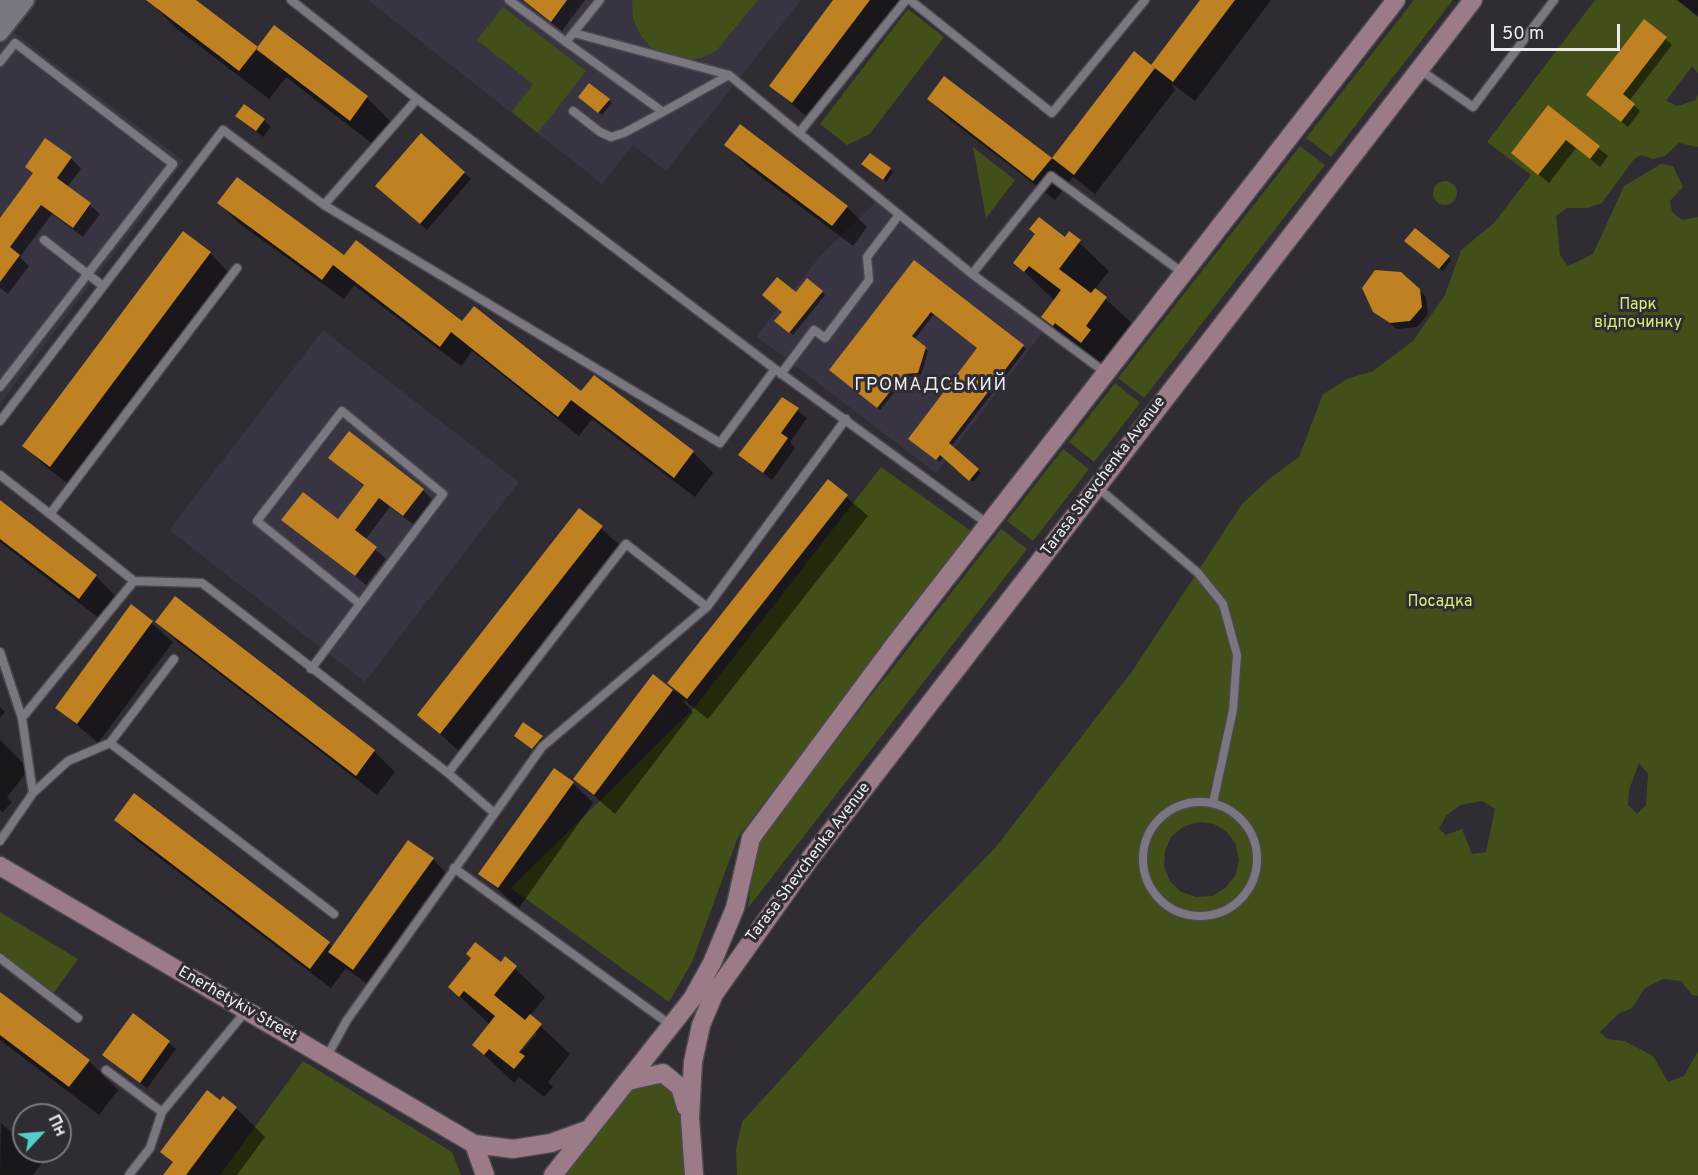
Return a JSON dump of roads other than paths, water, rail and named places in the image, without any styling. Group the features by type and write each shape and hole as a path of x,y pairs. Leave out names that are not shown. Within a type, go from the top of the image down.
{"main road":[{"name":"Tarasa Shevchenka Avenue","path":"553,1175 673,1026 712,963 735,908 751,838 895,644 1396,0"},
{"name":"Tarasa Shevchenka Avenue","path":"690,1118 693,1062 700,1025 714,994 739,957 812,856 1095,486 1473,0"},
{"name":"Enerhetykiv Street","path":"0,866 474,1144"},
{"path":"628,1081 663,1073 680,1087 690,1118 694,1175"},
{"path":"485,1175 474,1144 513,1149 551,1143 587,1130"}],"street":[{"path":"0,12 10,0"},
{"path":"0,33 26,0"}],"lane":[{"path":"291,0 417,99 778,372 846,419 988,525"},
{"path":"509,0 663,112"},
{"path":"566,42 600,0"},
{"path":"799,133 908,0 1052,112 1145,0"},
{"path":"1419,69 1473,107 1554,0"},
{"path":"574,33 729,75 972,274 1106,373"},
{"path":"0,62 15,43 173,164 0,387"},
{"path":"573,111 600,132 611,137 624,133 729,75"},
{"path":"324,205 417,99"},
{"path":"0,420 223,130 324,205 720,443 814,330 825,338 870,280 867,257 899,215"},
{"path":"972,274 1051,176 1184,274"},
{"path":"44,240 104,286"},
{"path":"50,514 237,267"},
{"path":"311,669 443,494 342,411 256,521 360,604"},
{"path":"326,1058 347,1020 493,812 542,747 707,607 846,419"},
{"path":"0,475 134,581 202,583 448,773 493,812"},
{"path":"1095,486 1198,573 1223,604 1237,655 1233,710 1213,803"},
{"path":"448,773 626,544 707,607"},
{"path":"22,718 134,581"},
{"path":"0,652 22,718 33,793"},
{"path":"0,841 33,793 68,761 110,743 174,658"},
{"path":"110,743 334,914"},
{"path":"1191,802 1213,803 1232,811 1247,826 1256,846 1257,867 1251,887 1238,903 1219,914 1198,917 1178,912 1160,901 1148,883 1143,862 1145,842 1156,823 1172,809 1191,802"},
{"path":"454,868 673,1026"},
{"path":"0,958 78,1018"},
{"path":"129,1175 150,1148 162,1112 246,1011"},
{"path":"106,1070 162,1112"}],"district":[{"name":"ГРОМАДСЬКИЙ","path":"931,386"}],"park label":[{"name":"Парк відпочинку","path":"1638,315"},
{"name":"Посадка","path":"1440,603"}]}
